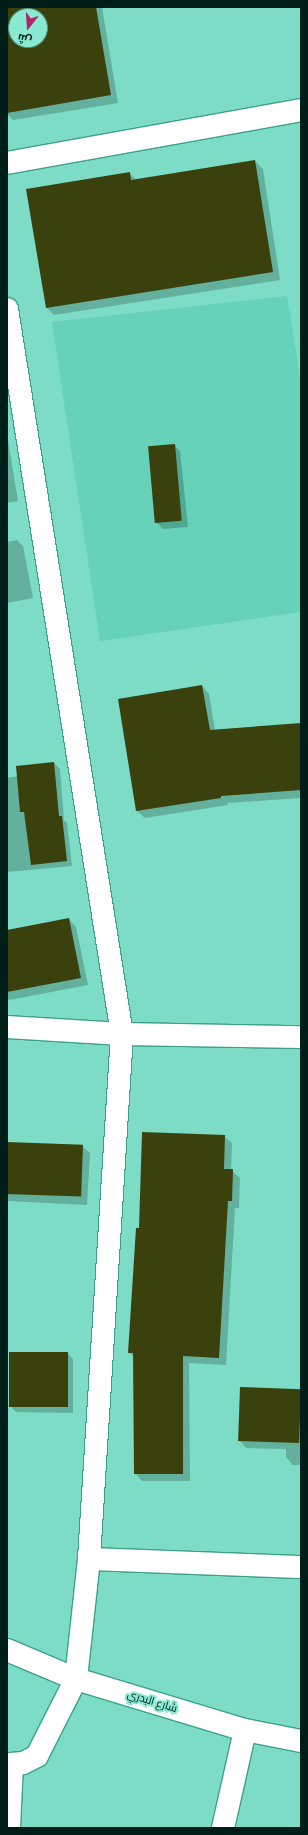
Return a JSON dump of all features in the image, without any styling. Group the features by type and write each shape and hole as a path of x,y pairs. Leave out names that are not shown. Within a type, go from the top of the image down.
{"street":[{"path":"7,163 301,110"},
{"path":"7,309 122,1034 89,1559 76,1679 37,1756 23,1764 9,1764 9,1828"},
{"path":"7,1027 122,1034 301,1037"},
{"path":"89,1559 301,1567"},
{"name":"شارع البدري","path":"7,1650 76,1679 245,1730 301,1741"},
{"path":"222,1828 245,1730"}],"shaded area":[{"path":"287,296 301,384 301,612 100,641 52,322"}],"building":[{"path":"7,7 96,7 111,95 7,113"},
{"path":"255,160 273,272 46,308 26,189 130,172 131,180"},
{"path":"175,444 182,521 155,523 148,446"},
{"path":"202,685 210,730 301,723 301,790 221,796 221,798 136,811 118,699"},
{"path":"54,762 59,816 62,816 67,861 31,865 24,812 20,812 16,766"},
{"path":"69,918 81,978 7,992 7,930"},
{"path":"142,1132 225,1135 224,1169 233,1169 232,1201 228,1201 219,1358 183,1356 183,1474 134,1474 133,1353 128,1353 136,1228 139,1228"},
{"path":"7,1142 83,1145 81,1197 7,1194"},
{"path":"9,1352 68,1352 68,1407 9,1407"},
{"path":"240,1387 301,1389 299,1443 238,1441"}]}
